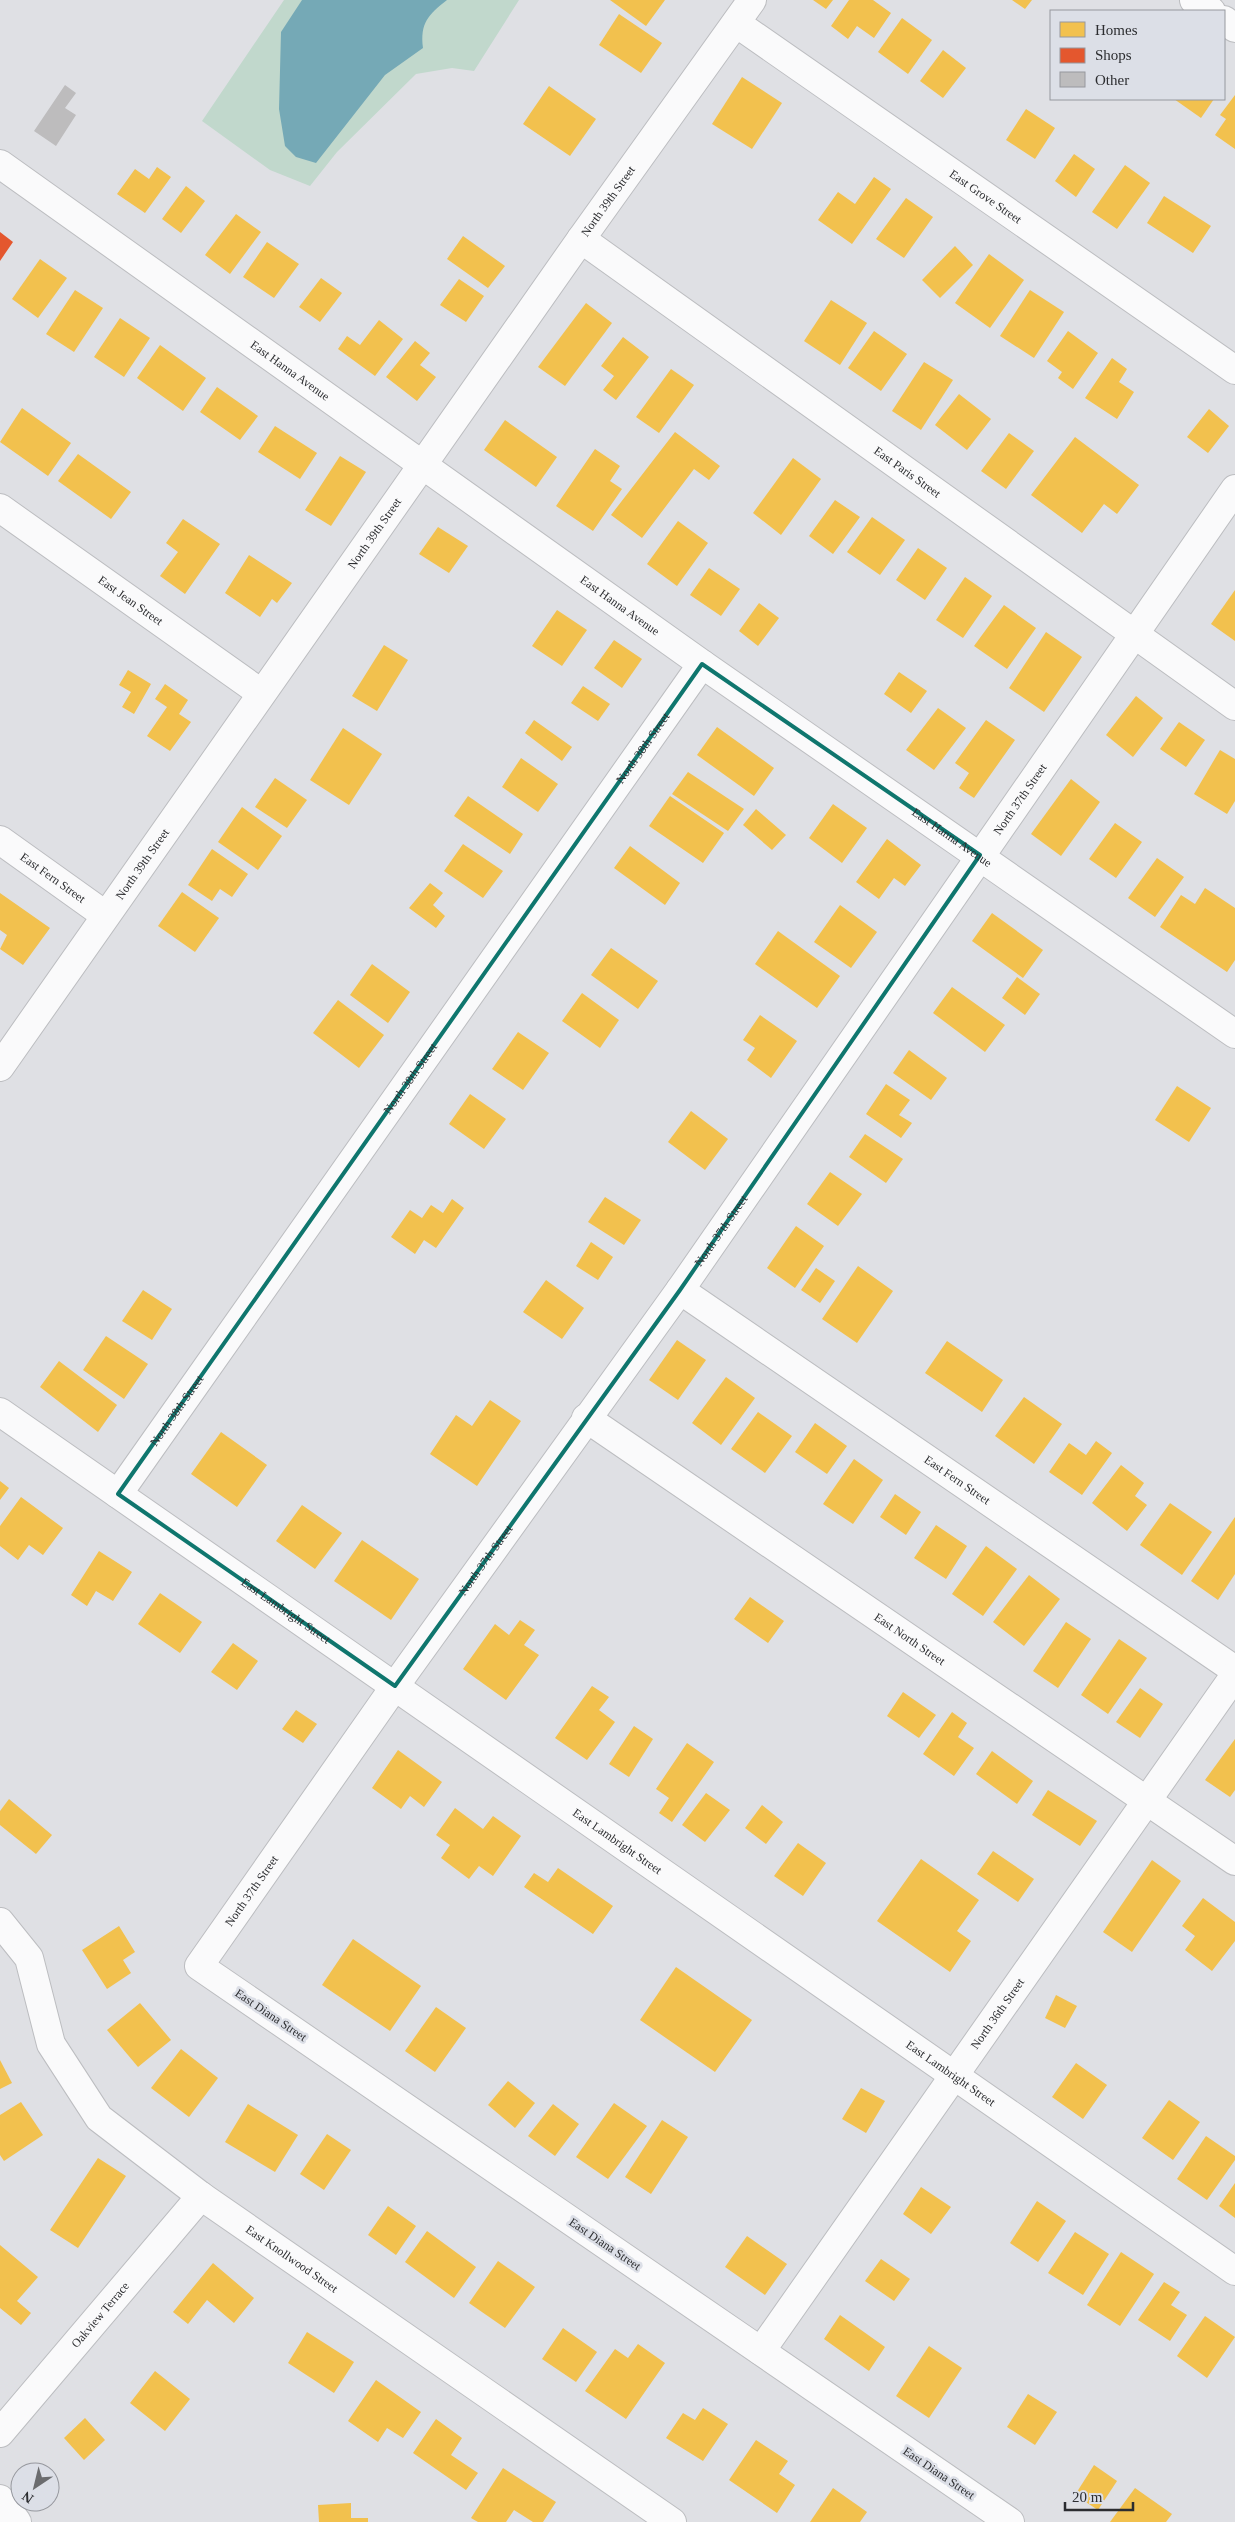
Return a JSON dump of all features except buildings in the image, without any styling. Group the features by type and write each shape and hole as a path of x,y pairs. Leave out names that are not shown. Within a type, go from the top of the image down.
{"street":[{"name":"North 39th Street","path":"0,1067 261,693 752,0"},
{"path":"1194,0 1209,10"},
{"name":"East Grove Street","path":"736,23 1235,370"},
{"name":"East Hanna Avenue","path":"3,168 702,664 980,855 1235,1034"},
{"name":"East Paris Street","path":"581,239 1235,706"},
{"name":"North 37th Street","path":"199,1966 395,1686 586,1418 680,1290 1235,489"},
{"name":"East Jean Street","path":"0,508 261,693"},
{"name":"North 38th Street","path":"118,1494 702,664"},
{"name":"East Fern Street","path":"0,840 106,915"},
{"name":"East Fern Street","path":"680,1290 1235,1670"},
{"name":"East Lambright Street","path":"0,1412 1235,2271"},
{"name":"East North Street","path":"586,1418 1235,1861"},
{"name":"North 36th Street","path":"762,2352 1235,1675"},
{"name":"East Knollwood Street","path":"0,1922 29,1958 51,2044 100,2118 201,2196 672,2522"},
{"name":"East Diana Street","path":"199,1966 1010,2522"},
{"name":"Oakview Terrace","path":"0,2433 201,2196"},
{"path":"0,2499 17,2522"}],"highlighted area":[{"path":"702,664 980,855 680,1290 395,1686 118,1494"}],"green space":[{"path":"284,0 519,0 474,71 452,68 416,74 337,152 310,186 270,170 202,121"}],"water":[{"path":"302,0 447,0 430,15 424,26 423,48 385,75 316,163 296,157 285,146 279,109 281,32"}]}
